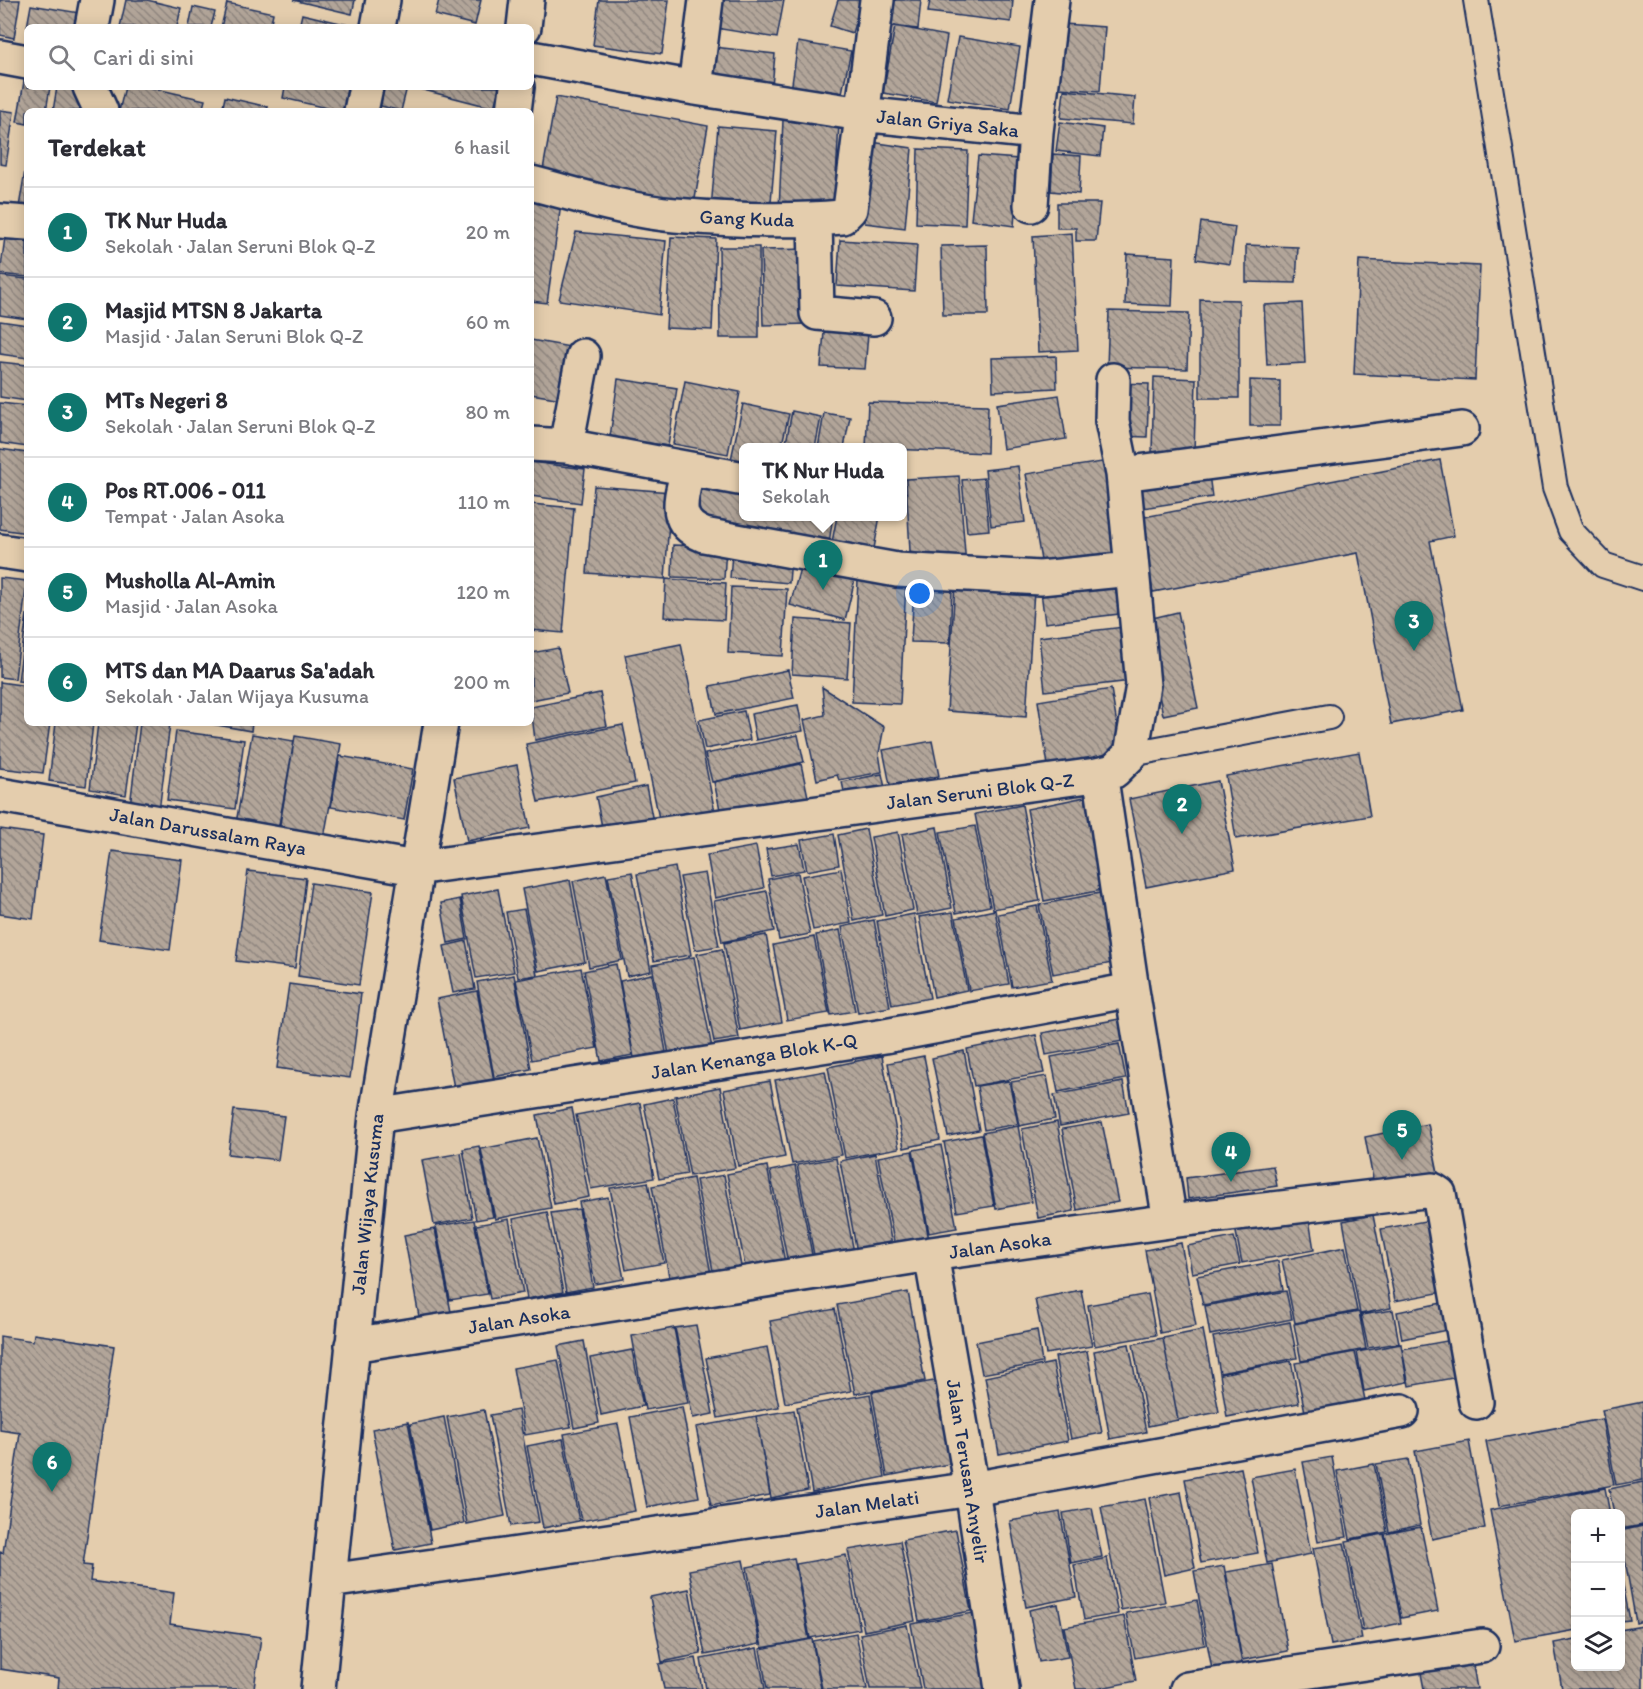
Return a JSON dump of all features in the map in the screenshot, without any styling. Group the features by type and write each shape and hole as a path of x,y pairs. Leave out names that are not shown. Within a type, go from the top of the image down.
{"street":[{"path":"93,24 97,0"},
{"path":"379,24 383,0"},
{"path":"524,24 527,0"},
{"path":"695,88 706,0"},
{"name":"Jalan Griya Saka","path":"815,219 842,217 850,209 877,0"},
{"name":"Jalan Griya Saka","path":"1031,205 1036,132 1052,0"},
{"path":"0,57 24,61"},
{"name":"Jalan Griya Saka","path":"534,59 695,88 861,114 1036,132"},
{"path":"91,90 100,108"},
{"path":"362,108 365,90"},
{"path":"514,108 517,90"},
{"name":"Gang Kuda","path":"534,184 604,202 674,215 815,219 817,313 874,318"},
{"path":"0,221 24,223"},
{"path":"566,447 583,356"},
{"path":"1096,775 1113,771 1131,754 1143,685 1123,474 1112,421 1113,380"},
{"path":"1123,474 1462,429"},
{"path":"534,444 566,447 739,478"},
{"path":"688,469 680,502 681,514 688,527 704,535 897,570 1040,578 1131,569"},
{"path":"0,551 24,555"},
{"name":"Jalan Wijaya Kusuma","path":"318,1689 376,1116 415,868 440,726"},
{"name":"Jalan Seruni Blok Q-Z","path":"415,868 1096,775 1101,779 1132,990 1170,1221"},
{"name":"Jalan Darussalam Raya","path":"0,795 415,868"},
{"name":"Jalan Kenanga Blok K-Q","path":"376,1116 885,1036 1132,990"},
{"name":"Jalan Asoka","path":"352,1345 931,1254 1170,1221 1433,1190 1439,1194 1476,1402"},
{"name":"Jalan Terusan Anyelir","path":"931,1254 972,1489 1002,1689"},
{"name":"Jalan Melati","path":"329,1581 972,1489 1402,1411"},
{"path":"1187,1689 1482,1646"}],"lane":[{"path":"1476,0 1555,488 1571,531 1603,565 1643,578"},
{"path":"1131,754 1329,717"}],"building":[{"path":"0,0 20,0 14,38 0,35"},
{"path":"126,0 147,0 181,8 178,24 121,24"},
{"path":"293,0 355,0 352,14"},
{"path":"439,0 481,0 475,24 435,15"},
{"path":"599,0 669,0 662,54 593,45"},
{"path":"720,0 784,0 777,38 715,28"},
{"path":"838,0 862,0 852,33 830,26"},
{"path":"892,0 921,0 918,29 890,26"},
{"path":"930,0 1013,0 1011,22 928,12"},
{"path":"227,3 273,13 271,24 222,24"},
{"path":"31,5 86,14 84,24 28,24"},
{"path":"193,7 215,12 212,24 190,24"},
{"path":"302,14 344,24 300,24"},
{"path":"1064,24 1105,27 1100,91 1059,88"},
{"path":"895,26 947,36 936,102 883,93"},
{"path":"958,37 1020,47 1010,109 947,99"},
{"path":"798,42 851,51 840,102 791,91"},
{"path":"714,47 775,54 772,87 711,81"},
{"path":"24,82 24,90 50,90 46,108 24,108 24,123 17,122"},
{"path":"56,90 83,90 86,108 54,108"},
{"path":"124,90 161,90 205,100 203,108 120,108"},
{"path":"284,90 356,90 352,108 326,108 283,98"},
{"path":"367,90 406,90 402,108 389,108 365,102"},
{"path":"424,90 498,90 494,108"},
{"path":"1064,90 1135,97 1133,124 1061,118"},
{"path":"225,97 268,107 268,108 223,108"},
{"path":"556,97 708,126 694,204 542,175"},
{"path":"0,110 14,112 6,165 0,164"},
{"path":"783,120 839,123 834,213 779,210"},
{"path":"1060,122 1103,128 1100,156 1056,151"},
{"path":"718,126 777,131 770,214 711,209"},
{"path":"871,142 912,148 905,228 865,223"},
{"path":"918,149 968,151 965,225 916,223"},
{"path":"1053,154 1081,156 1079,194 1051,191"},
{"path":"978,156 1019,159 1014,226 971,220"},
{"path":"24,177 24,214 18,213"},
{"path":"534,200 561,204 547,303 534,301"},
{"path":"1057,203 1100,203 1096,241 1076,241 1076,228 1057,228"},
{"path":"1201,222 1235,227 1230,264 1196,259"},
{"path":"6,230 24,233 24,277 0,274"},
{"path":"576,232 666,241 659,315 559,300"},
{"path":"1072,233 1078,350 1038,352 1033,236"},
{"path":"671,237 716,239 712,330 666,328"},
{"path":"840,240 917,245 914,291 837,286"},
{"path":"987,245 988,315 943,315 941,246"},
{"path":"1246,245 1298,247 1296,283 1246,282"},
{"path":"719,247 759,247 759,338 720,338"},
{"path":"809,249 811,324 763,325 761,250"},
{"path":"1127,254 1174,257 1172,306 1125,304"},
{"path":"1359,260 1480,266 1475,380 1354,374"},
{"path":"0,276 24,279 24,319 0,315"},
{"path":"1200,299 1239,300 1239,398 1200,398"},
{"path":"1302,303 1305,363 1267,365 1264,305"},
{"path":"1109,311 1189,313 1187,369 1107,367"},
{"path":"0,321 24,325 24,358 0,354"},
{"path":"824,332 868,334 865,369 821,367"},
{"path":"534,341 576,348 568,400 534,394"},
{"path":"1056,356 1057,388 993,391 992,358"},
{"path":"0,362 24,365 24,401 0,397"},
{"path":"1154,377 1196,379 1194,453 1152,452"},
{"path":"618,379 677,388 668,446 610,437"},
{"path":"1250,380 1280,381 1280,426 1250,426"},
{"path":"685,381 740,392 728,454 673,444"},
{"path":"1118,383 1149,384 1147,437 1117,436"},
{"path":"1059,395 1066,439 1003,449 997,404"},
{"path":"868,402 988,405 987,453 907,450 907,443 866,443"},
{"path":"0,403 24,406 24,447 0,443"},
{"path":"743,404 789,414 782,443 739,443 739,466 730,464"},
{"path":"792,411 821,417 816,443 786,443"},
{"path":"824,413 850,417 845,443 819,443"},
{"path":"0,449 24,453 24,533 0,529"},
{"path":"1440,460 1454,536 1430,541 1463,710 1391,724 1358,553 1153,592 1139,518"},
{"path":"1108,461 1124,558 1043,572 1026,474"},
{"path":"534,462 585,469 581,503 534,496"},
{"path":"1018,466 1025,522 991,526 985,470"},
{"path":"1208,467 1212,497 1137,509 1133,479"},
{"path":"959,476 966,566 911,569 907,479"},
{"path":"984,478 989,530 967,532 962,480"},
{"path":"701,483 739,488 739,521 832,521 828,550 694,529"},
{"path":"594,486 671,492 665,579 587,573"},
{"path":"534,504 574,508 563,633 534,630"},
{"path":"836,521 879,521 873,554 831,547"},
{"path":"673,545 726,547 724,579 672,577"},
{"path":"732,553 791,558 789,583 730,578"},
{"path":"802,561 856,575 845,620 790,605"},
{"path":"1114,576 1119,614 1045,623 1040,584"},
{"path":"0,578 24,581 24,606 15,679 0,677"},
{"path":"666,579 726,583 724,620 664,617"},
{"path":"858,580 906,583 900,704 852,702"},
{"path":"955,584 1034,590 1026,717 947,711"},
{"path":"914,586 952,589 950,643 911,642"},
{"path":"731,587 787,589 783,656 728,653"},
{"path":"1178,612 1198,708 1163,715 1144,620"},
{"path":"795,619 851,623 847,678 792,674"},
{"path":"1124,627 1131,681 1045,691 1039,637"},
{"path":"24,636 24,682 18,681"},
{"path":"681,644 716,817 661,828 625,655"},
{"path":"558,648 568,693 534,699 534,652"},
{"path":"788,670 794,698 716,714 710,686"},
{"path":"0,682 24,686 24,726 50,726 43,773 0,768"},
{"path":"822,687 884,727 879,753 882,772 839,780 837,775 817,780 804,720 825,715"},
{"path":"1111,689 1123,760 1049,772 1038,701"},
{"path":"600,693 607,726 535,740 534,706"},
{"path":"798,705 803,731 756,740 751,714"},
{"path":"744,711 750,740 705,749 699,720"},
{"path":"623,725 635,783 538,802 526,744"},
{"path":"56,726 93,726 86,786 49,781"},
{"path":"98,726 136,726 126,795 90,789"},
{"path":"140,726 170,726 159,811 130,806"},
{"path":"223,726 252,726 251,731"},
{"path":"176,731 244,740 235,809 167,800"},
{"path":"252,734 294,741 278,830 236,823"},
{"path":"798,735 804,762 712,782 705,754"},
{"path":"295,736 341,744 324,838 279,830"},
{"path":"932,741 939,776 890,785 883,750"},
{"path":"1359,752 1370,816 1236,839 1226,776"},
{"path":"340,756 413,769 404,820 331,807"},
{"path":"801,764 810,806 723,823 714,782"},
{"path":"517,765 530,828 467,841 454,778"},
{"path":"882,774 887,797 847,805 842,782"},
{"path":"1218,781 1235,869 1146,887 1129,799"},
{"path":"646,786 654,827 604,837 596,797"},
{"path":"1085,797 1103,890 1044,901 1027,809"},
{"path":"1022,805 1040,901 993,909 975,814"},
{"path":"975,826 990,906 956,913 940,832"},
{"path":"937,827 952,908 917,915 902,834"},
{"path":"0,829 43,835 33,919 0,914"},
{"path":"866,829 882,915 854,921 838,835"},
{"path":"898,832 913,910 885,916 871,837"},
{"path":"834,834 839,865 807,871 801,840"},
{"path":"799,844 804,870 771,876 766,849"},
{"path":"756,846 764,888 715,898 707,855"},
{"path":"112,851 182,860 170,950 99,940"},
{"path":"675,867 691,955 654,961 637,874"},
{"path":"841,869 851,923 813,930 802,876"},
{"path":"248,871 306,878 295,968 236,961"},
{"path":"632,872 651,971 627,976 608,876"},
{"path":"705,873 719,946 695,950 680,877"},
{"path":"798,873 810,934 779,940 768,879"},
{"path":"606,874 622,960 589,967 573,881"},
{"path":"570,880 585,962 538,971 522,889"},
{"path":"311,883 373,892 359,985 298,976"},
{"path":"498,889 514,972 476,978 461,896"},
{"path":"767,891 774,931 722,942 714,901"},
{"path":"1105,892 1118,962 1053,974 1039,905"},
{"path":"460,899 467,939 448,943 441,903"},
{"path":"1037,906 1052,980 1012,987 998,914"},
{"path":"524,909 537,975 518,978 506,912"},
{"path":"995,910 1009,984 969,991 956,918"},
{"path":"953,912 967,990 934,997 919,917"},
{"path":"914,914 930,998 892,1005 877,921"},
{"path":"874,920 890,1007 858,1013 842,927"},
{"path":"840,930 855,1011 831,1015 816,935"},
{"path":"766,935 782,1022 740,1030 724,943"},
{"path":"814,937 829,1013 787,1020 773,945"},
{"path":"466,941 475,989 453,993 444,946"},
{"path":"722,949 739,1038 714,1042 697,954"},
{"path":"694,957 712,1048 669,1055 652,965"},
{"path":"616,964 633,1055 601,1061 584,971"},
{"path":"581,968 597,1048 532,1060 516,980"},
{"path":"652,974 666,1052 634,1058 620,981"},
{"path":"514,975 531,1069 494,1077 477,982"},
{"path":"289,984 361,994 350,1078 277,1068"},
{"path":"477,991 494,1081 454,1088 437,999"},
{"path":"1120,1019 1123,1041 1046,1055 1042,1033"},
{"path":"1036,1035 1044,1073 974,1086 967,1049"},
{"path":"1119,1044 1126,1079 1058,1092 1051,1057"},
{"path":"964,1051 979,1130 948,1136 932,1058"},
{"path":"882,1056 899,1148 845,1158 828,1067"},
{"path":"924,1056 940,1140 904,1148 888,1063"},
{"path":"825,1071 842,1155 792,1164 775,1080"},
{"path":"1047,1076 1055,1119 1019,1126 1011,1082"},
{"path":"770,1081 785,1157 738,1166 724,1090"},
{"path":"1009,1081 1018,1124 984,1130 977,1086"},
{"path":"1123,1082 1129,1113 1060,1126 1054,1095"},
{"path":"720,1087 735,1168 690,1176 675,1096"},
{"path":"673,1098 687,1174 659,1179 644,1104"},
{"path":"640,1103 654,1178 591,1189 576,1115"},
{"path":"572,1108 589,1197 554,1204 537,1115"},
{"path":"234,1110 284,1116 278,1160 228,1154"},
{"path":"1057,1122 1074,1211 1038,1218 1022,1129"},
{"path":"1102,1122 1118,1202 1077,1210 1062,1129"},
{"path":"1428,1124 1440,1183 1376,1195 1365,1137"},
{"path":"1018,1126 1032,1202 996,1209 982,1133"},
{"path":"981,1135 994,1206 957,1212 944,1142"},
{"path":"537,1138 551,1208 495,1219 481,1149"},
{"path":"941,1145 957,1228 929,1233 913,1150"},
{"path":"479,1146 493,1217 476,1220 463,1149"},
{"path":"912,1151 930,1245 896,1252 878,1157"},
{"path":"461,1153 472,1218 434,1225 422,1160"},
{"path":"875,1154 894,1256 859,1263 840,1161"},
{"path":"836,1158 856,1263 817,1271 797,1165"},
{"path":"767,1166 786,1268 747,1276 727,1174"},
{"path":"795,1166 815,1270 790,1274 770,1171"},
{"path":"1273,1166 1277,1186 1188,1199 1186,1178"},
{"path":"724,1175 741,1266 713,1271 696,1180"},
{"path":"693,1178 711,1274 670,1282 652,1186"},
{"path":"648,1182 664,1263 626,1270 610,1188"},
{"path":"608,1197 624,1279 595,1284 579,1202"},
{"path":"579,1209 593,1287 566,1292 551,1213"},
{"path":"547,1212 563,1292 527,1299 513,1219"},
{"path":"1308,1213 1314,1250 1242,1263 1235,1227"},
{"path":"1373,1215 1391,1308 1360,1314 1343,1221"},
{"path":"1441,1218 1454,1290 1395,1301 1381,1229"},
{"path":"509,1219 523,1293 490,1299 476,1225"},
{"path":"474,1220 488,1294 450,1300 436,1226"},
{"path":"435,1229 452,1317 420,1322 404,1235"},
{"path":"1234,1237 1240,1264 1192,1273 1187,1246"},
{"path":"1181,1243 1196,1326 1160,1333 1145,1250"},
{"path":"1345,1247 1357,1311 1295,1323 1282,1260"},
{"path":"1278,1261 1283,1290 1203,1305 1197,1276"},
{"path":"1081,1290 1092,1346 1046,1354 1035,1299"},
{"path":"1286,1291 1292,1319 1210,1335 1205,1306"},
{"path":"908,1292 925,1381 855,1394 837,1305"},
{"path":"1148,1294 1156,1335 1095,1346 1088,1305"},
{"path":"1452,1301 1457,1328 1402,1339 1397,1312"},
{"path":"835,1309 851,1391 785,1403 770,1321"},
{"path":"1393,1310 1399,1343 1368,1348 1361,1315"},
{"path":"1359,1312 1366,1349 1301,1361 1294,1324"},
{"path":"1290,1322 1297,1358 1220,1373 1213,1337"},
{"path":"696,1325 713,1414 693,1418 675,1328"},
{"path":"674,1328 688,1403 645,1410 632,1336"},
{"path":"1037,1330 1042,1363 982,1374 976,1342"},
{"path":"1203,1330 1219,1412 1178,1420 1163,1338"},
{"path":"34,1334 114,1346 83,1565 92,1566 90,1581 174,1593 170,1624 261,1637 254,1689 58,1689 59,1678 0,1669 0,1552 3,1553 20,1433 0,1430 0,1336 33,1341"},
{"path":"1163,1338 1178,1420 1148,1426 1133,1344"},
{"path":"1452,1340 1459,1377 1409,1386 1402,1349"},
{"path":"584,1341 599,1423 574,1428 558,1346"},
{"path":"1129,1344 1146,1432 1110,1439 1094,1351"},
{"path":"1401,1344 1407,1382 1364,1391 1357,1352"},
{"path":"767,1347 779,1407 718,1418 706,1358"},
{"path":"632,1350 643,1406 601,1415 590,1358"},
{"path":"1087,1351 1102,1433 1071,1439 1055,1357"},
{"path":"1355,1352 1365,1400 1305,1412 1295,1363"},
{"path":"558,1360 571,1427 525,1435 513,1368"},
{"path":"1291,1361 1299,1403 1227,1417 1220,1374"},
{"path":"1053,1363 1068,1441 999,1454 985,1377"},
{"path":"950,1378 965,1461 887,1476 872,1392"},
{"path":"870,1394 885,1477 812,1492 797,1407"},
{"path":"1643,1402 1643,1480 1616,1485 1602,1410"},
{"path":"682,1407 699,1497 647,1507 630,1417"},
{"path":"484,1410 505,1516 467,1524 447,1417"},
{"path":"518,1410 539,1522 511,1526 490,1415"},
{"path":"794,1410 808,1490 771,1498 756,1416"},
{"path":"756,1416 770,1495 711,1506 696,1427"},
{"path":"444,1417 464,1523 430,1530 410,1424"},
{"path":"1602,1419 1614,1485 1499,1506 1486,1441"},
{"path":"408,1422 431,1543 395,1550 372,1429"},
{"path":"618,1424 635,1511 581,1521 564,1434"},
{"path":"563,1439 579,1521 543,1528 527,1446"},
{"path":"1469,1441 1485,1528 1432,1539 1415,1451"},
{"path":"1332,1457 1347,1537 1318,1542 1303,1462"},
{"path":"1408,1459 1420,1525 1389,1532 1376,1464"},
{"path":"1374,1464 1387,1532 1350,1539 1337,1471"},
{"path":"1241,1468 1258,1553 1201,1563 1185,1479"},
{"path":"1295,1469 1311,1554 1267,1563 1251,1477"},
{"path":"1643,1482 1643,1525 1625,1528 1625,1509 1613,1509 1609,1489"},
{"path":"1605,1488 1609,1509 1571,1509 1571,1631 1515,1641 1490,1510"},
{"path":"1181,1492 1195,1568 1164,1575 1149,1498"},
{"path":"1145,1499 1165,1602 1121,1610 1101,1507"},
{"path":"1092,1508 1102,1557 1071,1563 1063,1513"},
{"path":"1060,1512 1076,1597 1026,1607 1010,1521"},
{"path":"1643,1526 1643,1621 1636,1623 1625,1560 1625,1530"},
{"path":"1421,1527 1438,1611 1401,1618 1385,1534"},
{"path":"956,1530 971,1611 919,1621 903,1540"},
{"path":"1384,1534 1401,1623 1363,1631 1346,1541"},
{"path":"900,1541 915,1621 864,1631 848,1550"},
{"path":"1344,1543 1362,1639 1331,1645 1313,1548"},
{"path":"846,1555 860,1629 810,1638 796,1564"},
{"path":"794,1558 809,1639 762,1648 747,1567"},
{"path":"1107,1558 1118,1614 1084,1620 1074,1565"},
{"path":"743,1560 760,1644 705,1655 689,1570"},
{"path":"1272,1564 1288,1651 1242,1660 1226,1572"},
{"path":"1224,1566 1243,1669 1213,1675 1194,1571"},
{"path":"689,1589 701,1654 662,1662 650,1597"},
{"path":"1625,1595 1630,1620 1625,1620"},
{"path":"1197,1600 1205,1645 1135,1658 1126,1613"},
{"path":"1058,1604 1068,1657 1039,1662 1029,1610"},
{"path":"979,1612 994,1689 923,1689 911,1624"},
{"path":"1124,1616 1136,1681 1096,1689 1076,1689 1064,1627"},
{"path":"907,1625 920,1689 870,1689 860,1634"},
{"path":"1643,1626 1643,1689 1562,1689 1554,1643 1571,1640 1571,1671 1625,1671 1625,1629"},
{"path":"856,1633 867,1689 822,1689 813,1641"},
{"path":"812,1639 821,1689 767,1689 760,1649"},
{"path":"757,1648 765,1689 706,1689 701,1659"},
{"path":"696,1658 702,1689 664,1689 659,1664"},
{"path":"1472,1659 1477,1689 1424,1689 1420,1668"}],"place":[{"name":"TK Nur Huda","path":"823,590"},
{"name":"MTs Negeri 8","path":"1414,651"},
{"name":"Masjid MTSN 8 Jakarta","path":"1182,834"},
{"name":"Musholla Al-Amin","path":"1402,1160"},
{"name":"Pos RT.006 - 011","path":"1231,1182"},
{"name":"MTS dan MA Daarus Sa'adah","path":"52,1492"}]}
